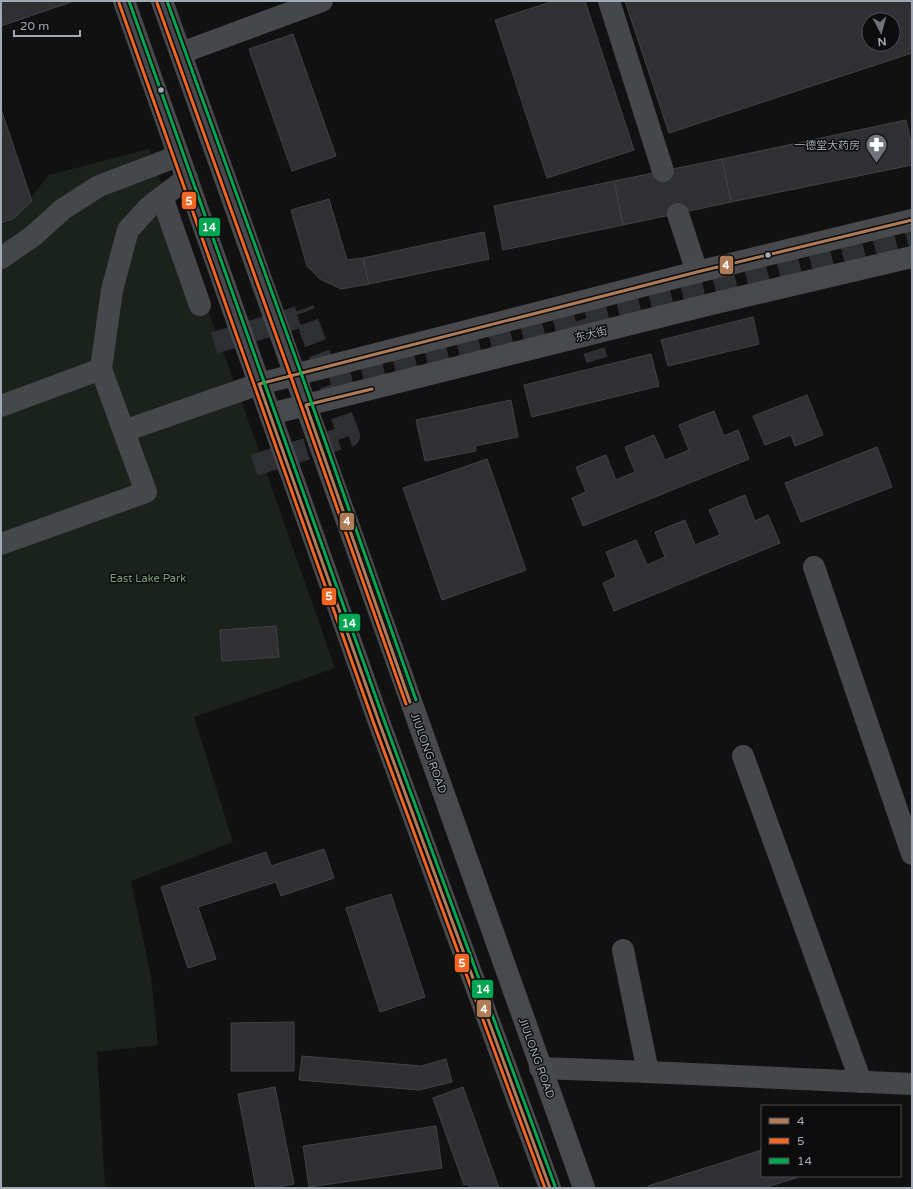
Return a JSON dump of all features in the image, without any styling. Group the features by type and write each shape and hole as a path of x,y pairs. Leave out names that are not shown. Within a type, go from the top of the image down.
{"main road":[{"path":"124,1 380,722 550,1188"},
{"name":"JIULONG ROAD","path":"162,1 296,375 540,1068 584,1188"},
{"path":"259,384 697,272 912,220"},
{"name":"东大街","path":"270,414 707,305 912,257"}],"street":[{"path":"181,53 322,1"},
{"path":"609,1 663,171"},
{"path":"1,258 33,236 63,209 99,186 178,156"},
{"path":"1,544 146,492 101,369 112,290 128,230 149,207 187,178"},
{"path":"162,197 200,305"},
{"path":"678,214 697,272"},
{"path":"1,406 101,369"},
{"path":"124,431 259,384"},
{"path":"814,567 912,854"},
{"path":"743,756 861,1082"},
{"path":"623,950 648,1072"},
{"path":"540,1068 912,1084"}],"green space":[{"name":"East Lake Park","path":"149,149 243,406 335,668 194,717 233,842 131,881 151,977 158,1045 97,1052 105,1188 1,1188 1,225 13,220 49,175"}],"building":[{"path":"1,1 74,1 1,26"},
{"path":"554,1 585,1 634,150 547,178 495,20"},
{"path":"625,1 912,1 912,53 669,133"},
{"path":"293,34 336,156 292,171 249,49"},
{"path":"1,109 32,201 13,219 1,223"},
{"path":"906,120 912,148 912,165 731,202 722,159"},
{"path":"722,159 731,202 623,225 614,181"},
{"path":"614,181 623,225 503,250 494,206"},
{"path":"329,199 347,260 363,258 369,284 341,289 320,279 307,266 291,210"},
{"path":"484,232 489,259 369,284 363,258"},
{"path":"753,317 759,344 668,366 661,340"},
{"path":"651,354 659,386 532,417 524,385"},
{"path":"807,395 823,435 795,446 791,435 765,445 753,416"},
{"path":"511,400 518,437 475,446 476,451 425,461 416,420"},
{"path":"714,411 724,436 738,430 749,459 583,526 572,498 586,492 576,467 606,455 616,480 635,472 625,447 654,435 665,460 689,450 679,425"},
{"path":"877,447 892,487 801,522 785,483"},
{"path":"487,459 526,570 442,600 403,488"},
{"path":"745,495 755,521 768,515 780,543 614,611 603,583 616,577 606,552 636,540 647,565 665,557 655,532 685,520 695,545 720,535 709,510"},
{"path":"276,626 279,657 222,661 220,630"},
{"path":"324,849 334,878 281,896 276,882 198,907 216,959 188,968 161,887 266,852 271,866"},
{"path":"391,894 425,997 380,1012 346,908"},
{"path":"294,1022 294,1071 231,1071 231,1023"},
{"path":"302,1056 421,1066 446,1059 452,1082 419,1090 299,1080"},
{"path":"275,1087 294,1184 272,1188 256,1188 238,1094"},
{"path":"463,1087 499,1188 470,1188 468,1184 464,1185 433,1098"},
{"path":"436,1126 442,1168 309,1187 303,1146"},
{"path":"761,1150 761,1177 799,1177 764,1188 649,1188 648,1186"}],"tunnel":[{"path":"663,171 678,214"},
{"path":"331,385 584,319 912,239"},
{"path":"254,465 349,436 303,309"},
{"path":"214,343 305,315"},
{"path":"584,319 597,360"}],"transit line":[{"name":"14","path":"129,1 384,720 555,1186"},
{"name":"14","path":"167,1 301,373 416,700"},
{"name":"5","path":"119,3 374,724 545,1188"},
{"name":"5","path":"157,3 406,704"},
{"name":"4","path":"550,1188 379,722 259,384 697,272 912,220"},
{"name":"4","path":"372,389 306,405 410,702"}],"place":[{"name":"一德堂大药房","path":"876,164"}]}
